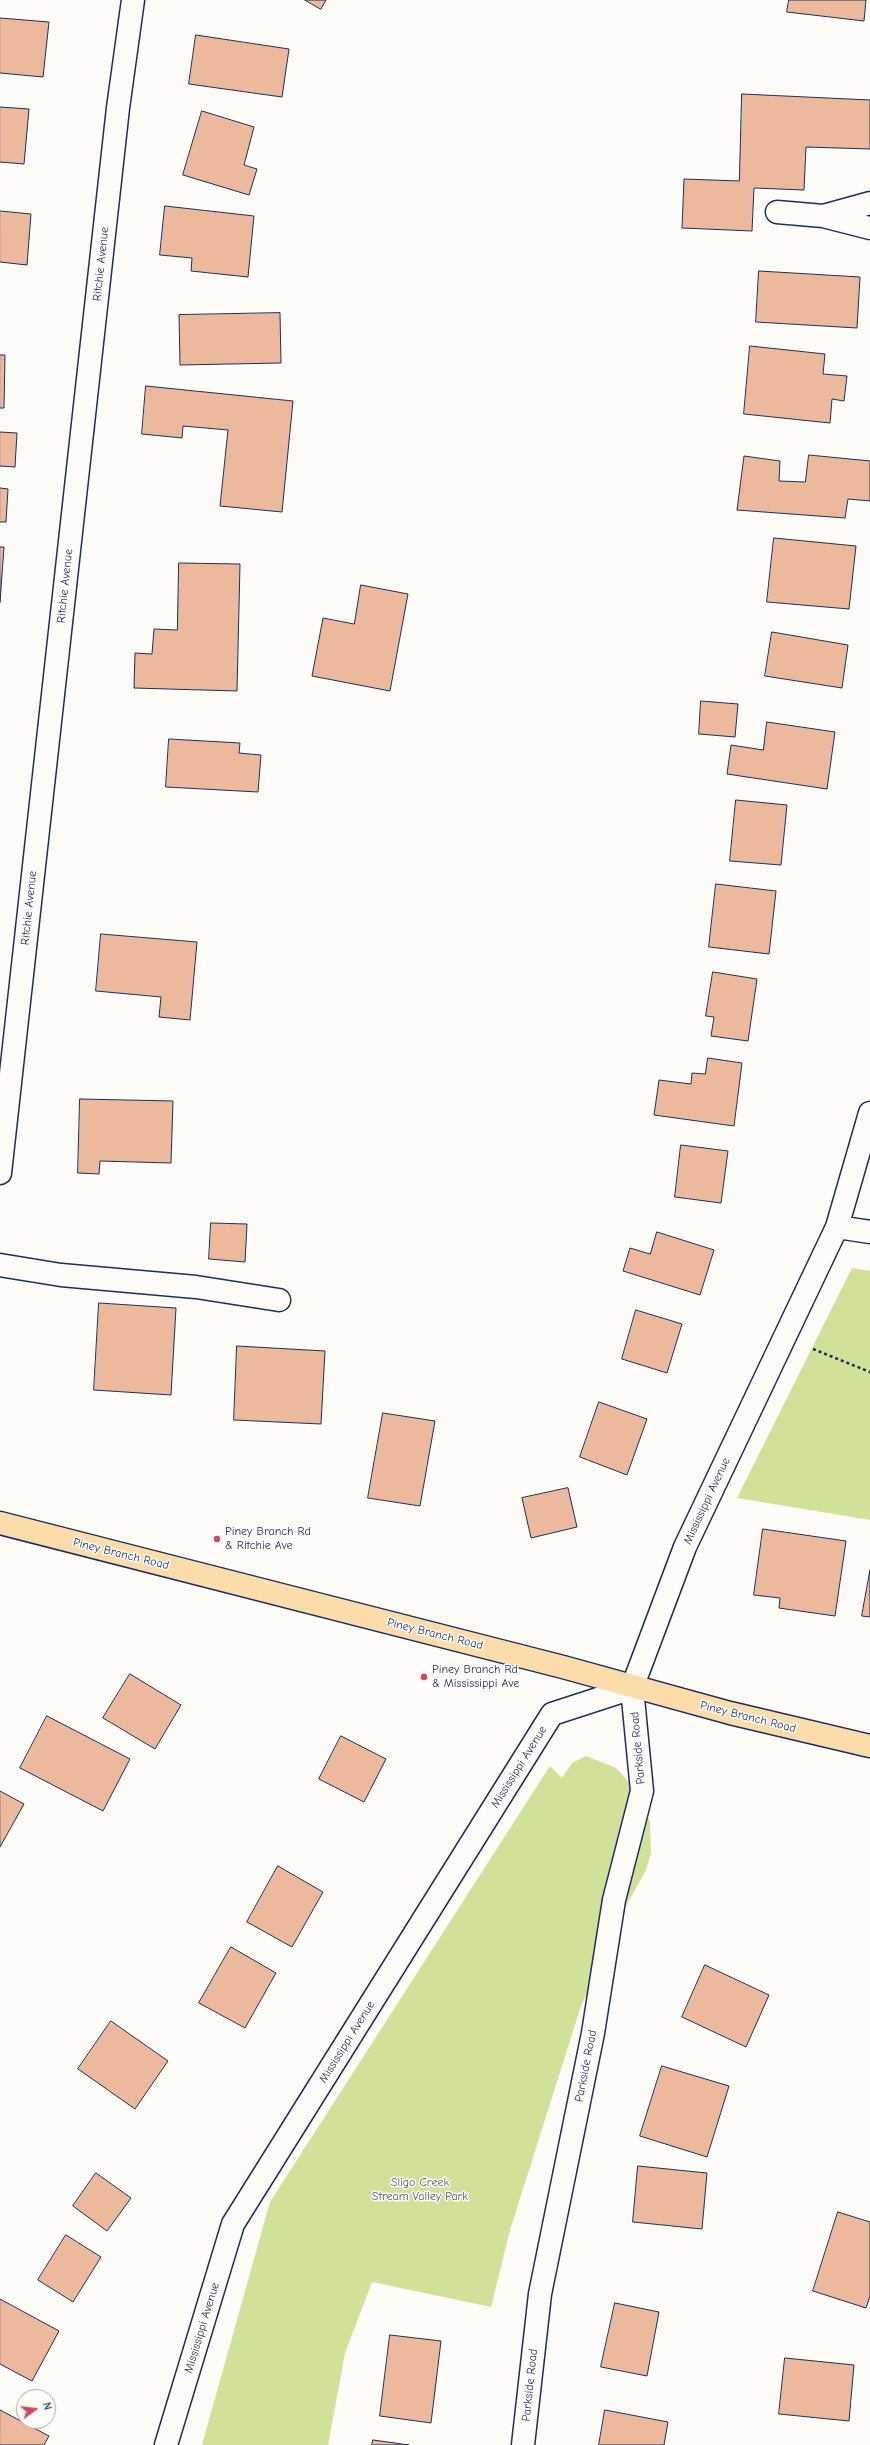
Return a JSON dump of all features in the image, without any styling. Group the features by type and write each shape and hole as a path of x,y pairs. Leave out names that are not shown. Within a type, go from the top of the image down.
{"main road":[{"name":"Piney Branch Road","path":"0,1523 563,1667 632,1688 870,1746"}],"street":[{"name":"Ritchie Avenue","path":"0,1173 118,108 134,0"},
{"path":"823,216 870,203"},
{"path":"778,212 823,216 870,228"},
{"name":"Mississippi Avenue","path":"166,2445 233,2224 552,1714 632,1688 685,1547 837,1227 870,1113"},
{"path":"837,1227 870,1232"},
{"path":"0,1265 61,1275 196,1287 279,1300"},
{"name":"Parkside Road","path":"523,2445 540,2294 593,2033 614,1900 642,1791 632,1688"}],"path":[{"path":"785,1338 870,1372"}],"green space":[{"path":"852,1268 870,1271 870,1520 737,1498"},
{"name":"Sligo Creek Stream Valley Park","path":"586,1756 616,1768 637,1791 650,1822 651,1853 646,1870 619,1919 580,2009 510,2230 491,2307 372,2282 345,2353 328,2445 202,2445 270,2202 550,1766 562,1778 572,1763"}],"building":[{"path":"305,0 326,0 321,9"},
{"path":"789,0 866,0 864,21 787,12"},
{"path":"0,18 49,22 43,77 0,73"},
{"path":"196,35 289,49 282,97 189,84"},
{"path":"742,94 870,100 870,149 806,147 804,190 754,188 752,231 682,228 684,179 739,181"},
{"path":"0,107 29,109 24,164 0,162"},
{"path":"202,111 254,127 244,165 257,169 249,195 183,175"},
{"path":"165,206 254,216 248,277 191,271 192,258 160,255"},
{"path":"0,211 31,214 27,265 0,262"},
{"path":"759,271 860,277 857,328 756,322"},
{"path":"280,313 281,363 180,365 179,315"},
{"path":"750,346 825,354 823,374 847,376 844,401 832,399 830,423 744,414"},
{"path":"0,355 5,355 4,408 0,408"},
{"path":"146,386 293,401 282,512 220,506 228,430 183,426 182,438 142,434"},
{"path":"0,432 17,433 15,467 0,466"},
{"path":"809,455 870,461 870,501 848,499 845,518 737,510 744,456 780,461 779,481 805,482"},
{"path":"0,488 8,489 6,522 0,522"},
{"path":"774,538 856,546 849,609 767,602"},
{"path":"0,547 4,547 0,602"},
{"path":"179,563 240,564 237,691 134,688 135,653 152,654 154,629 177,630"},
{"path":"361,585 408,594 390,691 312,676 323,618 354,624"},
{"path":"772,632 848,645 842,688 765,676"},
{"path":"701,701 738,704 735,737 699,734"},
{"path":"767,722 835,732 827,789 727,774 731,745 763,750"},
{"path":"169,739 240,743 239,753 261,755 258,792 166,787"},
{"path":"736,800 787,805 781,865 730,861"},
{"path":"716,884 776,891 769,954 709,947"},
{"path":"101,934 197,942 190,1020 159,1017 161,997 96,991"},
{"path":"713,972 757,979 748,1041 711,1036 714,1017 706,1016"},
{"path":"708,1058 742,1063 734,1126 654,1115 659,1080 691,1084 692,1073 705,1074"},
{"path":"80,1099 173,1101 171,1163 100,1161 99,1174 78,1173"},
{"path":"681,1145 728,1151 721,1203 675,1197"},
{"path":"211,1223 247,1224 245,1262 209,1259"},
{"path":"657,1232 714,1250 700,1295 623,1271 630,1248 650,1254"},
{"path":"99,1303 176,1308 171,1395 94,1390"},
{"path":"636,1310 682,1324 667,1373 622,1359"},
{"path":"237,1346 325,1351 321,1424 234,1420"},
{"path":"599,1402 647,1419 627,1475 580,1457"},
{"path":"383,1413 435,1421 420,1506 368,1498"},
{"path":"568,1488 577,1527 531,1538 522,1498"},
{"path":"763,1529 846,1541 835,1616 779,1608 780,1598 754,1595"},
{"path":"870,1570 870,1617 862,1616"},
{"path":"130,1674 181,1705 155,1749 103,1718"},
{"path":"47,1716 130,1759 103,1811 20,1768"},
{"path":"341,1736 386,1759 364,1802 319,1779"},
{"path":"0,1791 24,1804 0,1847"},
{"path":"278,1866 323,1892 292,1947 247,1922"},
{"path":"231,1947 276,1973 245,2028 199,2003"},
{"path":"705,1965 769,1995 746,2047 682,2017"},
{"path":"111,2021 168,2061 135,2109 78,2069"},
{"path":"662,2066 729,2086 707,2157 640,2136"},
{"path":"638,2166 707,2173 702,2229 633,2222"},
{"path":"96,2173 131,2198 107,2231 73,2206"},
{"path":"838,2212 870,2222 870,2296 866,2308 813,2291"},
{"path":"66,2235 101,2257 73,2302 38,2280"},
{"path":"0,2299 59,2331 32,2381 0,2364"},
{"path":"615,2303 659,2312 647,2376 601,2367"},
{"path":"390,2335 441,2341 431,2423 380,2416"},
{"path":"785,2358 854,2365 849,2421 779,2414"},
{"path":"0,2410 16,2418 16,2429 36,2429 49,2436 44,2445 0,2445"},
{"path":"605,2410 668,2422 664,2445 599,2445"},
{"path":"373,2440 409,2445 372,2445"}],"place":[{"name":"Piney Branch Rd & Ritchie Ave","path":"217,1539"},
{"name":"Piney Branch Rd & Mississippi Ave","path":"424,1677"}]}
